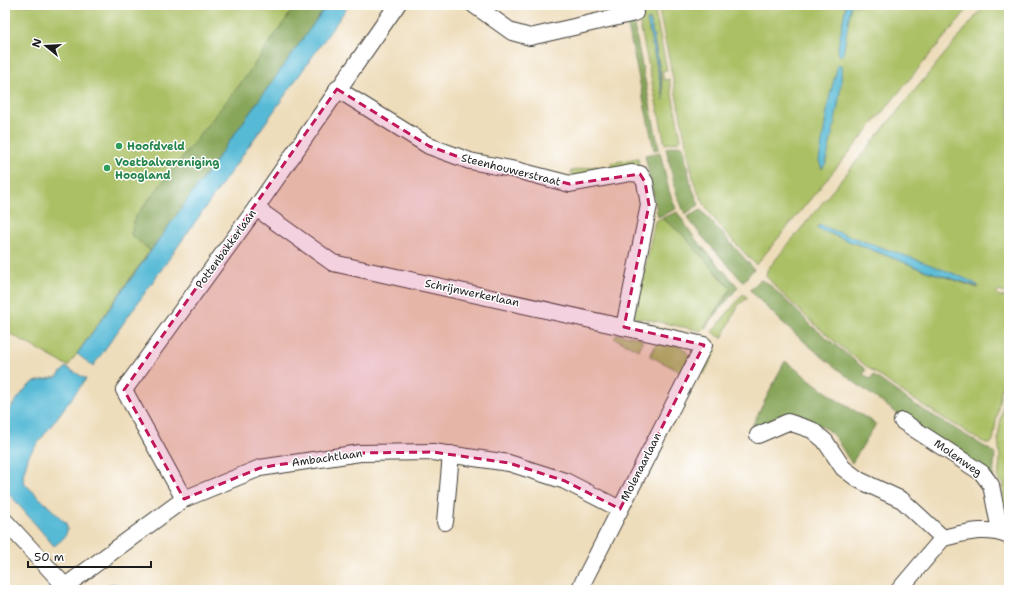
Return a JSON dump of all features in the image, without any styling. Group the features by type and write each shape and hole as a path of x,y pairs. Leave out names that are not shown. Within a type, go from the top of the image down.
{"street":[{"name":"Pottenbakkerlaan","path":"184,499 124,390 256,208 337,89 397,5"},
{"path":"474,5 512,32 530,37 635,13"},
{"name":"Steenhouwerstraat","path":"337,89 429,146 470,161 516,170 570,184 631,173 640,174 645,182 649,205 624,327"},
{"name":"Schrijnwerkerlaan","path":"256,208 333,263 704,345"},
{"name":"Molenaarlaan","path":"579,590 704,345"},
{"name":"Molenweg","path":"902,421 982,473 991,485 1004,534 984,530 942,538"},
{"path":"758,435 788,422 812,430 826,441 843,468 859,480 902,500 942,538 899,590"},
{"name":"Ambachtlaan","path":"62,588 184,499 260,468 360,453 433,452 509,463 565,481 620,509"},
{"path":"445,522 451,454"},
{"path":"5,521 62,588"}],"highlighted area":[{"path":"337,89 429,146 470,161 570,184 640,174 645,182 649,205 624,327 704,345 620,509 565,481 509,463 433,452 360,453 260,468 184,499 124,390"}],"green space":[{"name":"Voetbalvereniging Hoogland","path":"5,5 325,5 68,366 5,331"},
{"path":"296,5 327,5 151,251 131,235 135,217 244,79"},
{"path":"658,5 971,5 756,265 720,226 705,206 694,182"},
{"path":"985,5 1009,5 1009,294 998,291 997,293 998,295 1008,298 1009,296 1009,340 993,441 990,444 974,437 909,396 856,359 807,318 785,297 766,276 767,270","holes":["818,226 978,288 924,270 818,229"]},
{"path":"652,11 655,12 667,70 662,71 664,80 669,79 681,139 679,141 665,144 638,15","holes":["650,19 664,96 647,20"]},
{"path":"632,16 659,149 654,150 626,17"},
{"path":"680,145 683,147 691,185 699,205 685,214 676,192 666,148"},
{"path":"660,152 669,191 676,209 658,217 645,155"},
{"path":"638,158 639,164 612,170 611,163"},
{"path":"597,166 599,172 572,178 571,171"},
{"path":"701,210 754,269 743,282 687,217"},
{"path":"677,212 696,240 738,287 705,328 731,289 681,233 662,218"},
{"path":"662,218 681,233 731,289 702,331 641,318 640,320 636,318 633,313 637,304 655,221"},
{"path":"760,280 768,283 812,326 866,370 863,374 870,379 873,375 914,404 995,453 993,481 867,392 777,318 750,290"},
{"path":"743,294 748,298 739,304 722,338 712,332"},
{"path":"617,334 641,338 642,342 639,350 614,338"},
{"path":"658,341 677,345 687,352 689,357 683,373 650,356"},
{"path":"709,346 716,350 704,374 697,370"},
{"path":"785,361 837,400 876,424 852,463 831,433 808,420 794,416 761,432 752,426"},
{"path":"1009,364 1009,431 1007,441 1009,441 1009,509 1002,505 1004,483 998,480 1000,457 998,438"}],"water":[{"path":"327,5 349,5 93,366 77,354"},
{"path":"846,5 851,5 843,54 841,56 839,55 838,47"},
{"path":"648,19 651,23 664,100 647,20"},
{"path":"838,64 841,66 841,88 826,163 822,169 819,161 829,99"},
{"path":"821,225 955,274 979,287 924,270 818,229 818,226"},
{"path":"66,367 86,379 29,455 23,475 25,484 66,523 66,534 54,546 5,489 5,415 26,388 34,382 57,377"},
{"path":"109,584 116,584 121,590 104,590"}],"place":[{"name":"Hoofdveld","path":"119,146"},
{"name":"Voetbalvereniging Hoogland","path":"107,168"}]}
